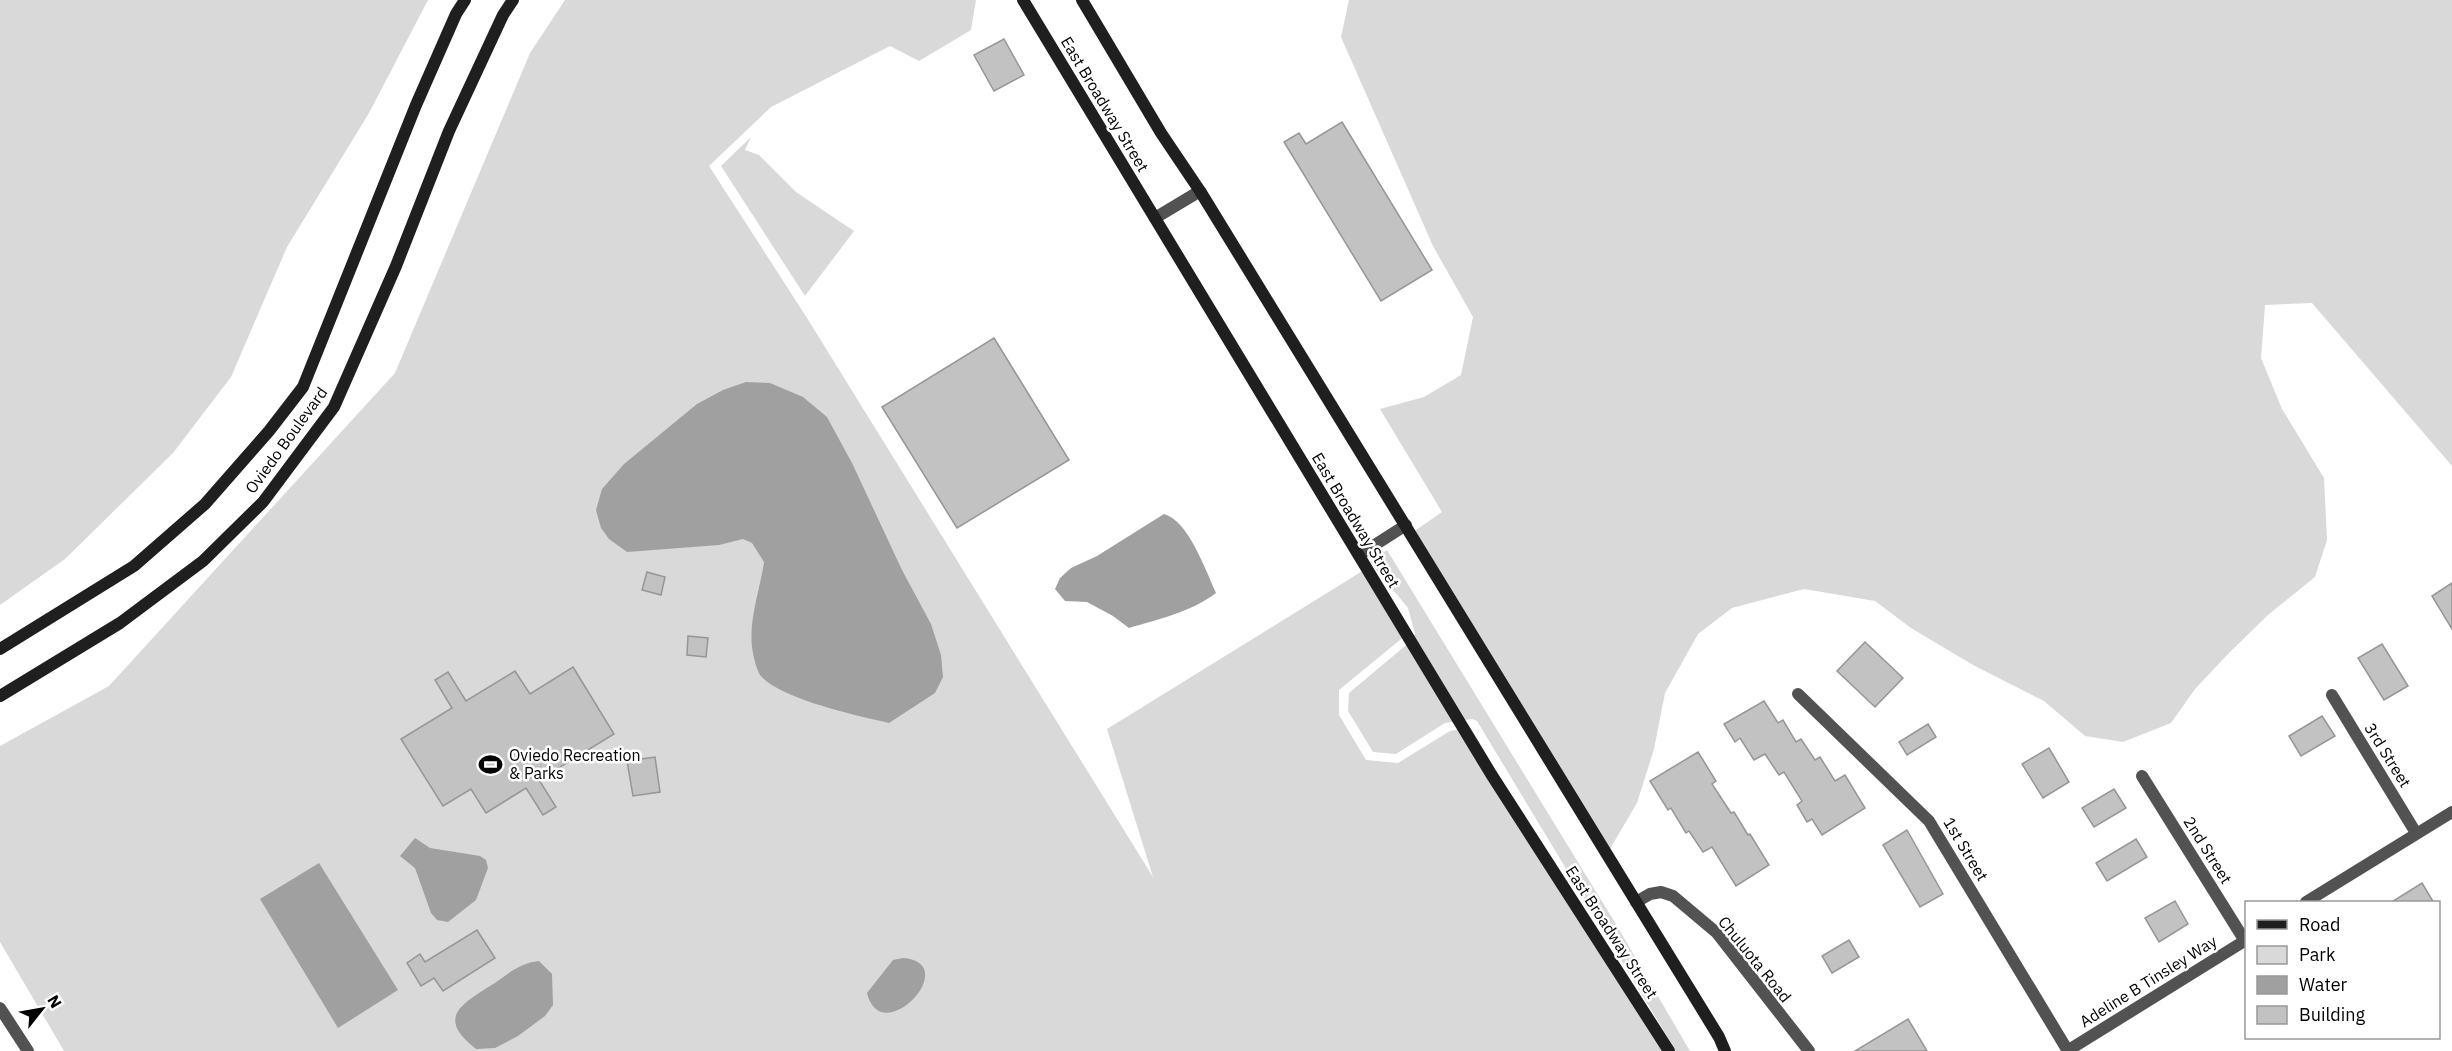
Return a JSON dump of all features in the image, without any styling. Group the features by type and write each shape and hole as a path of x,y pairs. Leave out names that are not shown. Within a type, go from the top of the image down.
{"main road":[{"name":"Oviedo Boulevard","path":"0,649 134,566 205,504 269,431 303,387 416,105 456,14 465,0"},
{"name":"Oviedo Boulevard","path":"0,696 120,623 203,561 263,502 334,407 396,266 449,131 503,15 513,0"},
{"name":"East Broadway Street","path":"1023,0 1491,774 1670,1051"},
{"name":"East Broadway Street","path":"1082,0 1161,133 1200,190 1406,525 1719,1037 1725,1051"}],"street":[{"path":"1155,218 1200,190"},
{"path":"1359,555 1406,525"},
{"name":"1st Street","path":"1798,694 1929,821 2068,1051"},
{"name":"3rd Street","path":"2332,695 2416,833"},
{"name":"2nd Street","path":"2142,776 2245,938"},
{"path":"2309,901 2452,812"},
{"name":"Chuluota Road","path":"1636,902 1650,894 1661,892 1673,896 1708,926 1722,939 1809,1051"},
{"name":"Adeline B Tinsley Way","path":"2068,1051 2245,941"},
{"path":"0,1008 28,1051"}],"green space":[{"path":"0,0 428,0 369,113 287,247 231,377 173,453 65,559 0,605"},
{"path":"565,0 976,0 971,30 919,61 890,46 771,107 709,166 807,318 1153,877 1107,729 1364,570 1406,635 1339,690 1339,715 1366,760 1398,763 1450,731 1470,727 1665,1051 64,1051 0,942 0,746 109,686 395,373 530,53"},
{"path":"1349,0 2452,0 2452,466 2312,303 2265,305 2261,358 2282,409 2324,478 2327,540 2315,577 2268,615 2228,654 2195,689 2171,723 2123,742 2085,736 2044,701 1973,665 1911,628 1875,601 1804,589 1732,608 1698,634 1665,693 1654,749 1637,803 1604,859 1406,537 1442,512 1380,409 1424,397 1461,375 1473,317 1433,246 1341,37"},
{"path":"751,137 745,150 759,155 796,192 854,231 805,296 721,166"},
{"path":"1387,550 1617,926 1690,1051 1676,1051 1477,721 1472,719 1445,723 1396,754 1373,752 1348,711 1349,693 1411,641 1415,634 1408,608 1370,562"}],"water":[{"path":"746,382 770,383 803,397 827,417 931,624 941,655 943,677 935,693 889,723 801,699 770,684 760,675 753,653 752,630 764,562 752,543 743,539 719,545 627,552 609,539 601,528 596,510 602,489 624,464 697,404 723,390"},
{"path":"1164,514 1173,518 1181,526 1201,560 1216,593 1206,600 1163,618 1129,628 1087,602 1065,601 1055,589 1060,578 1071,568 1097,556"},
{"path":"415,838 430,848 480,856 486,860 488,868 476,900 448,922 437,920 431,913 415,868 400,856"},
{"path":"319,863 398,990 338,1028 260,899"},
{"path":"903,958 920,963 925,974 922,987 901,1009 887,1013 875,1008 867,993 893,960"},
{"path":"539,961 552,974 553,1005 545,1016 518,1036 495,1048 476,1049 464,1038 455,1021 461,1007 513,971 525,964"}],"building":[{"path":"1004,39 1024,75 994,91 974,55"},
{"path":"1342,122 1432,270 1381,301 1284,142 1299,133 1306,144"},
{"path":"994,338 1069,460 957,528 882,407"},
{"path":"647,572 665,577 661,595 642,590"},
{"path":"2452,583 2452,629 2432,596"},
{"path":"688,636 708,638 706,657 687,655"},
{"path":"1865,642 1903,678 1875,707 1837,671"},
{"path":"2382,644 2408,686 2384,700 2358,658"},
{"name":"Oviedo Recreation & Parks","path":"573,667 614,734 539,780 556,807 543,815 526,788 486,813 471,789 443,806 401,739 452,708 435,680 448,672 466,701 515,671 530,694"},
{"path":"1764,701 1778,723 1783,720 1796,742 1801,739 1815,760 1820,757 1835,781 1845,775 1865,808 1822,835 1812,819 1807,822 1797,805 1802,801 1784,772 1779,775 1765,754 1754,760 1740,738 1735,742 1724,724"},
{"path":"2322,716 2335,736 2301,756 2289,736"},
{"path":"1928,724 1936,737 1907,755 1899,742"},
{"path":"2049,748 2069,782 2043,798 2022,764"},
{"path":"1698,752 1716,781 1712,784 1731,813 1734,812 1748,835 1750,834 1769,865 1736,886 1712,847 1703,852 1689,831 1686,833 1671,808 1668,810 1650,781"},
{"path":"655,757 660,792 633,796 627,761"},
{"path":"2114,789 2126,808 2094,827 2082,808"},
{"path":"1907,830 1943,894 1920,907 1883,845"},
{"path":"2136,839 2147,857 2107,881 2096,863"},
{"path":"2422,883 2433,901 2393,901"},
{"path":"2175,901 2188,924 2159,942 2145,918"},
{"path":"477,930 495,958 443,991 434,978 421,986 407,963 420,954 425,962"},
{"path":"1849,940 1859,957 1832,973 1822,956"},
{"path":"1908,1019 1927,1051 1855,1051"}],"place":[{"name":"Oviedo Recreation & Parks","path":"491,764"}]}
